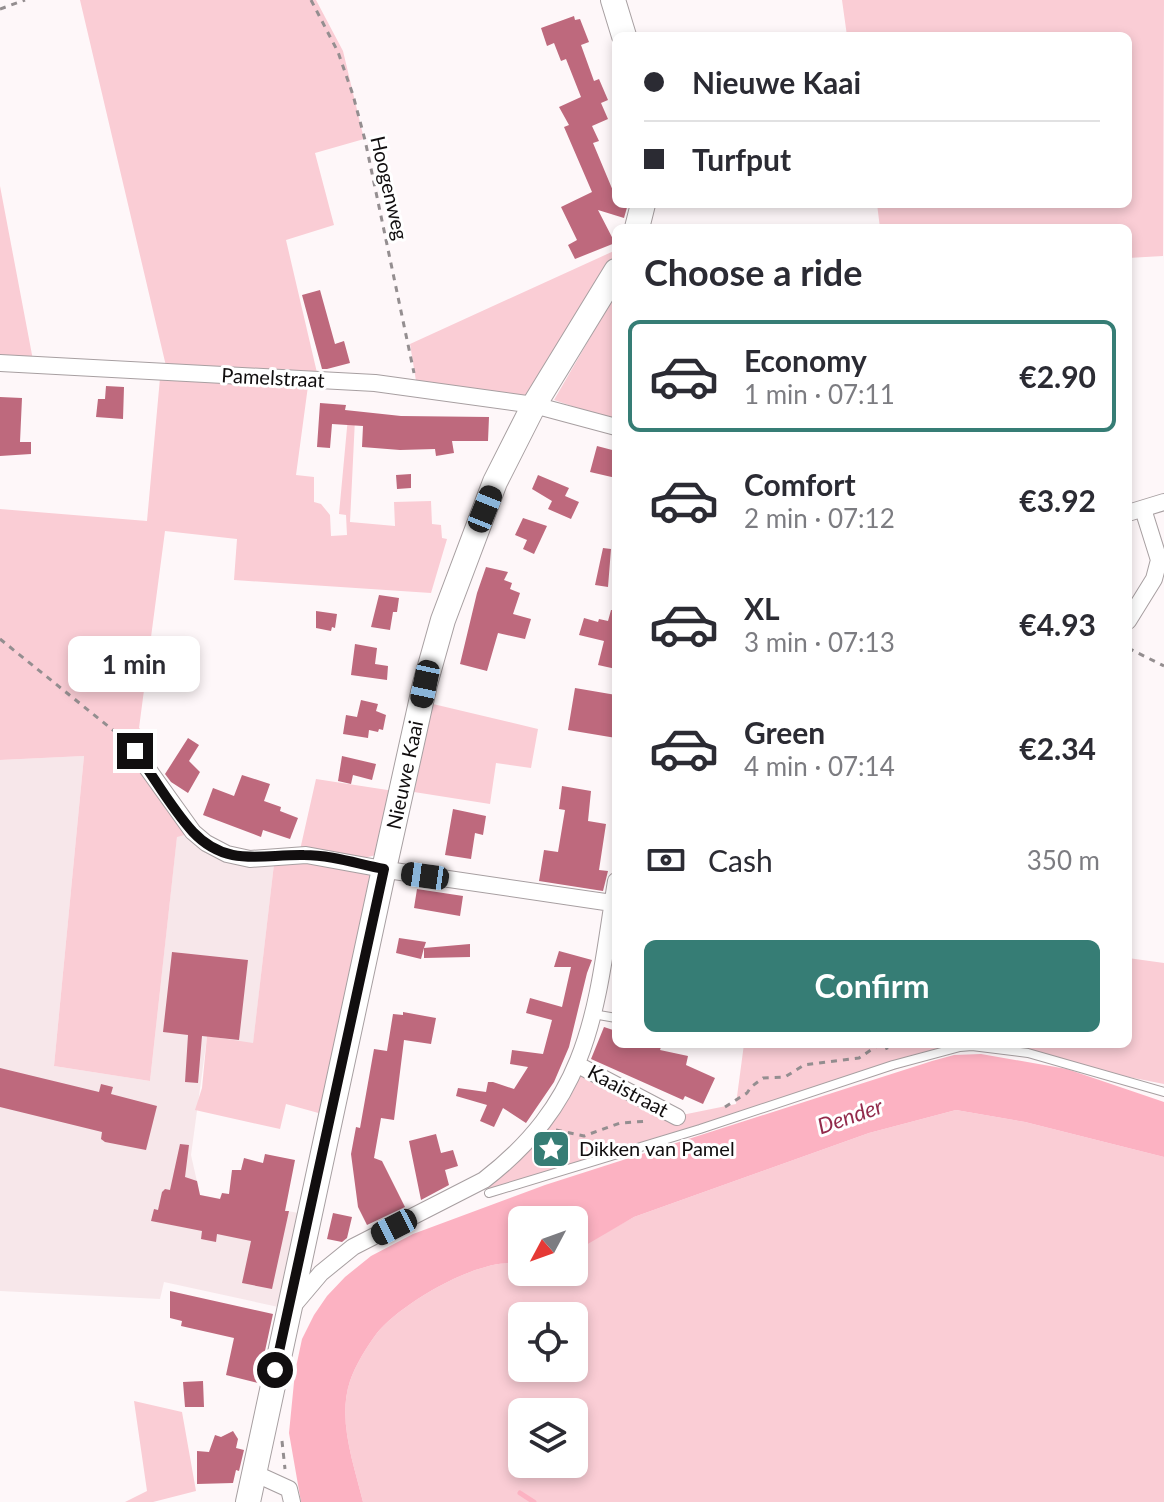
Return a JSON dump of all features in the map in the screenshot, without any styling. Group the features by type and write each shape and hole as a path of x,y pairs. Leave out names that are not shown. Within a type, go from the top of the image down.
{"main road":[{"path":"613,0 623,32"},
{"name":"Nieuwe Kaai","path":"248,1502 384,869 425,684 443,620 495,482 612,278"}],"street":[{"name":"Pamelstraat","path":"0,363 375,383 539,406 612,426"},
{"path":"1132,615 1154,579 1159,560 1135,511 1164,502"},
{"path":"135,751 193,832 227,854 250,859 306,855 612,903"},
{"name":"Kaaistraat","path":"287,1313 353,1247 484,1180 538,1131 578,1065 593,1014 612,903"},
{"name":"Kaaistraat","path":"578,1065 677,1117"},
{"path":"301,1253 326,1277"},
{"path":"254,1473 290,1495"}],"lane":[{"path":"593,1014 612,1017"},
{"path":"489,1193 700,1129 893,1065 964,1048"},
{"path":"988,1048 1028,1053 1164,1092"}],"path":[{"path":"0,9 25,0"},
{"name":"Hoogenweg","path":"311,0 338,52 353,95 417,389"},
{"path":"0,639 89,708 135,751"},
{"path":"1132,650 1164,666"},
{"path":"724,1108 763,1078 785,1077 804,1065 859,1058 874,1048"},
{"path":"549,1130 584,1136 620,1123 650,1120"},
{"path":"542,1166 545,1161 543,1139"},
{"path":"282,1431 290,1495"}],"shaded area":[{"path":"80,0 316,0 343,51 364,139 315,153 334,225 286,240 318,377 166,366"},
{"path":"842,0 1164,0 1163,256 1132,258 1132,224 880,224 878,208 1132,208 1132,32 846,32"},
{"path":"0,186 33,360 0,359"},
{"path":"612,252 612,262 531,393 524,396 416,381 410,344"},
{"path":"612,300 612,420 554,400"},
{"path":"160,378 308,386 296,475 314,477 314,502 321,504 330,515 331,536 347,535 346,515 339,514 348,417 355,419 350,522 395,526 394,502 431,501 432,524 441,525 442,538 447,539 431,593 234,580 237,539 165,531 139,728 149,736 125,744 188,834 177,837 150,1081 54,1066 84,756 0,760 0,509 147,521"},
{"path":"433,704 538,729 531,768 496,763 490,804 414,792"},
{"path":"84,756 54,1066 150,1081 177,836 188,834 201,848 246,866 274,864 253,1044 207,1037 191,1155 200,1195 304,1214 283,1308 164,1282 160,1299 0,1291 0,760"},
{"path":"316,779 394,791 376,855 364,858 300,850"},
{"path":"319,862 366,872 371,877 322,1114 286,1104 280,1129 195,1110 202,1088 207,1036 253,1043 274,864"},
{"path":"1132,959 1164,963 1164,1084 982,1048 1132,1048"},
{"path":"743,1048 965,1048 700,1129 488,1190 486,1186 545,1133 570,1097 578,1065 677,1116 736,1104"},
{"path":"956,1110 1025,1122 1164,1157 1164,1502 363,1502 348,1442 346,1396 358,1363 388,1321 444,1284 487,1266 508,1263 508,1286 588,1286 588,1242 634,1217 869,1133"},
{"path":"134,1401 182,1412 196,1491 153,1502 125,1502 147,1491"}],"water":[{"name":"Dender","path":"981,1054 1067,1069 1164,1102 1164,1157 1025,1122 956,1110 869,1133 634,1217 588,1244 588,1206 508,1206 508,1263 487,1266 466,1274 404,1308 377,1333 355,1369 346,1396 345,1411 348,1442 363,1502 301,1502 289,1433 295,1372 302,1339 327,1296 371,1256 413,1234 545,1185 954,1055"}],"building":[{"path":"574,16 575,20 580,19 589,42 581,45 594,81 599,79 608,100 601,103 608,119 592,126 599,141 593,143 612,188 612,208 627,208 624,218 598,210 612,237 612,244 575,259 568,245 577,240 561,207 592,192 564,127 569,125 559,107 581,97 566,59 561,61 554,43 547,46 541,28"},
{"path":"320,290 335,344 344,341 350,363 327,369 322,369 302,295"},
{"path":"106,386 124,387 123,419 96,417 98,399 105,399"},
{"path":"0,397 22,398 20,442 31,442 31,454 0,456"},
{"path":"320,403 346,405 345,410 401,416 489,417 488,441 452,441 454,453 436,456 435,449 362,447 363,426 332,424 330,448 317,447"},
{"path":"597,446 612,450 612,477 590,472"},
{"path":"411,474 411,488 397,489 396,475"},
{"path":"538,475 569,488 565,496 579,502 571,519 548,509 552,501 532,489"},
{"path":"523,518 547,526 534,554 523,549 527,540 515,535"},
{"path":"603,548 611,549 608,587 595,585"},
{"path":"486,567 508,572 504,580 512,583 510,589 520,593 513,614 531,619 525,639 498,633 487,671 460,664"},
{"path":"379,595 399,598 390,630 371,627"},
{"path":"612,610 612,668 598,665 604,641 579,635 584,618 608,621"},
{"path":"316,611 337,614 335,628 332,627 331,631 316,628"},
{"path":"355,644 377,648 375,664 388,666 387,680 351,675"},
{"path":"575,688 612,694 612,737 568,730"},
{"path":"361,700 378,704 376,711 386,715 383,730 369,730 368,738 343,734 346,715 357,717"},
{"path":"188,738 199,745 189,761 200,772 188,793 165,774"},
{"path":"342,756 376,764 372,780 353,775 351,784 338,781"},
{"path":"242,775 270,784 264,801 298,818 290,839 263,830 261,837 203,815 213,788 234,796"},
{"path":"562,786 591,791 588,821 606,824 599,870 608,871 603,891 539,881 544,850 558,852 565,810 559,809"},
{"path":"453,809 486,816 483,835 475,833 471,859 445,855"},
{"path":"417,889 463,896 460,916 414,908"},
{"path":"399,938 426,942 421,959 396,953"},
{"path":"470,944 470,957 424,958 424,948"},
{"path":"559,951 592,960 569,1047 554,1082 526,1123 503,1108 494,1127 480,1121 487,1105 456,1096 458,1088 486,1092 488,1082 493,1082 514,1089 528,1067 510,1064 512,1050 543,1054 552,1020 526,1013 530,998 562,1007 571,967 554,967"},
{"path":"172,952 248,960 239,1040 202,1036 198,1083 185,1082 188,1035 163,1032"},
{"path":"403,1012 436,1018 431,1044 404,1040 394,1120 381,1118 374,1158 382,1161 405,1207 367,1225 358,1207 351,1154 356,1127 360,1128 374,1049 387,1051 393,1014 403,1015"},
{"path":"604,1027 612,1030 612,1048 661,1048 688,1056 686,1065 715,1078 703,1104 685,1096 683,1100 591,1059"},
{"path":"0,1068 99,1092 101,1084 113,1087 111,1094 157,1106 146,1150 105,1142 101,1139 102,1132 0,1107"},
{"path":"436,1134 441,1153 453,1150 458,1166 445,1170 449,1185 421,1200 409,1141"},
{"path":"180,1144 189,1145 185,1177 197,1181 200,1195 220,1199 222,1193 229,1194 232,1170 241,1170 244,1158 263,1163 265,1154 295,1160 285,1211 289,1211 272,1289 242,1283 251,1241 217,1234 216,1242 201,1239 202,1231 151,1221 154,1209 158,1210 162,1192 170,1190"},
{"path":"333,1213 352,1217 347,1238 342,1242 327,1239"},
{"path":"170,1291 273,1314 258,1383 226,1375 234,1338 181,1326 182,1321 170,1318"},
{"path":"203,1381 204,1407 185,1407 183,1382"},
{"path":"233,1431 238,1439 236,1448 244,1450 233,1483 197,1484 197,1451 209,1452 215,1435 221,1437"}],"waterway":[{"path":"520,1493 534,1502"}],"place":[{"name":"Dikken van Pamel","path":"551,1149"}],"route":[{"path":"135,751 193,832 227,854 250,859 306,855 384,869 275,1370"}]}
